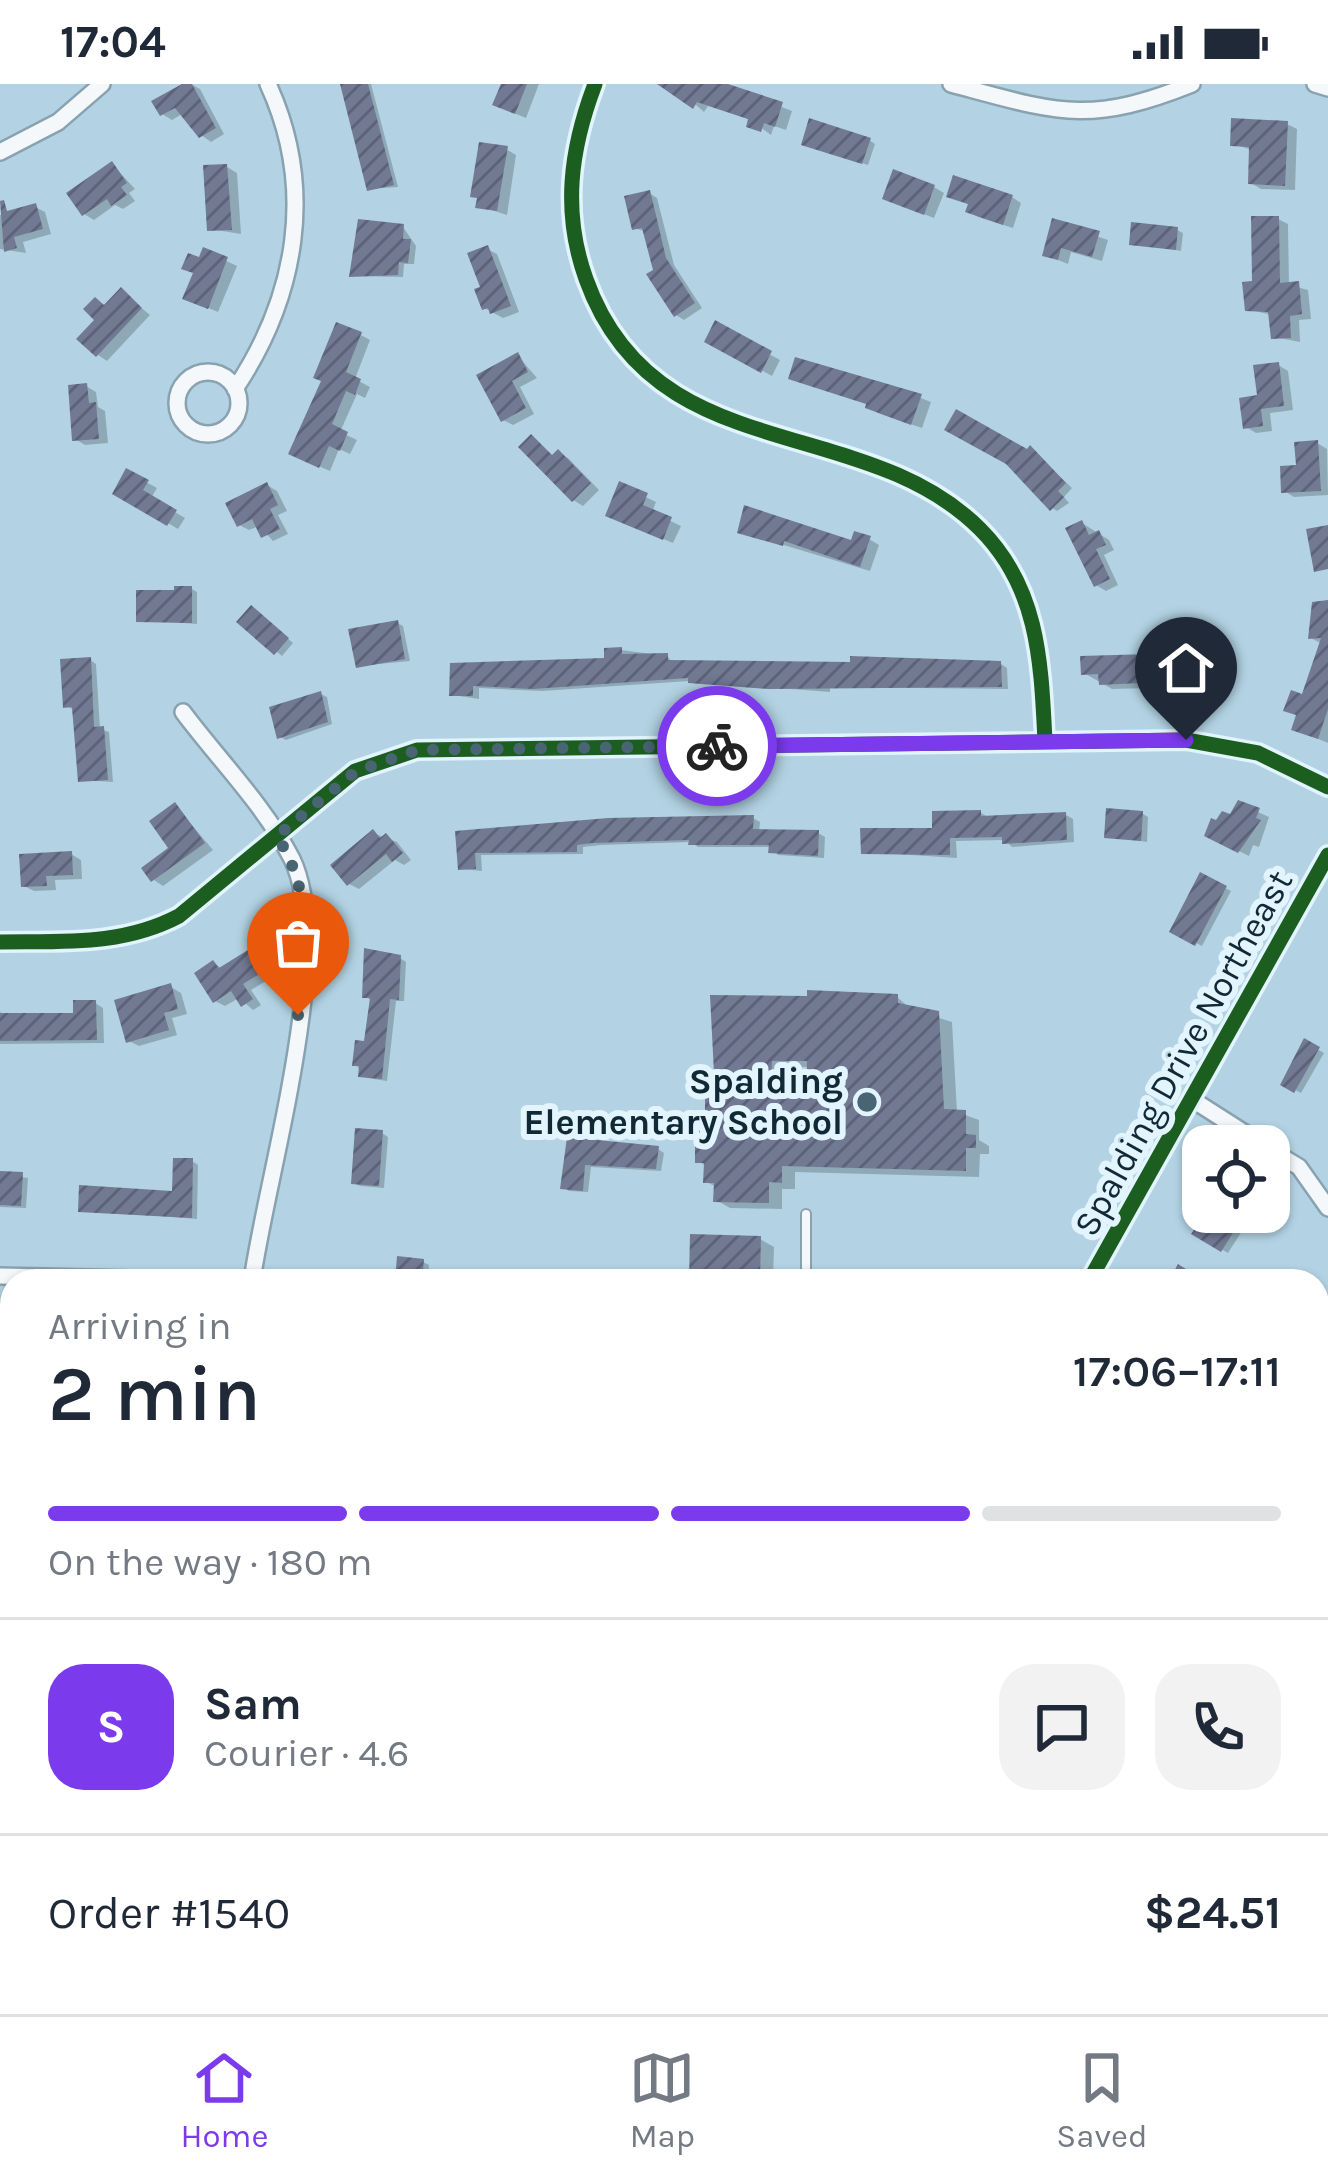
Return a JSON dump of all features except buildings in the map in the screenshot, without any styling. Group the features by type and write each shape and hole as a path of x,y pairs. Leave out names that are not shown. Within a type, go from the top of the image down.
{"street":[{"path":"0,152 58,122 102,84"},
{"path":"235,389 220,375 200,373 178,393 178,413 191,429 219,432 237,411 235,389 279,308 296,224 295,167 283,117 268,84"},
{"path":"595,84 571,166 570,212 577,254 609,326 656,380 686,401 745,428 920,481 981,530 1012,568 1033,617 1046,741"},
{"path":"951,84 1066,114 1113,109 1192,84"},
{"path":"1315,84 1328,88"},
{"path":"183,712 277,836 301,883 307,935 284,1134 260,1216 253,1269"},
{"path":"0,942 98,940 152,930 179,916 355,772 417,750 1046,741 1230,745 1286,763 1328,787"},
{"name":"Spalding Drive Northeast","path":"1096,1269 1328,855"},
{"path":"1193,1100 1232,1125"},
{"path":"1290,1161 1328,1208"}],"lane":[{"path":"806,1214 806,1269"}],"cycle path":[{"path":"595,84 575,157 574,230 586,279 618,340 660,382 709,411 878,467 932,492 980,529 1000,552 1025,601 1038,655 1045,741"},
{"path":"0,942 114,937 158,926 179,916 355,771 417,750 1186,740 1258,753 1328,787"},
{"path":"1096,1269 1328,855"}],"way so far":[{"path":"298,1015 307,909 291,858 277,836 355,772 386,757 417,750 717,746"}],"place":[{"name":"Spalding Elementary School","path":"867,1102"}],"route":[{"path":"717,746 1186,740"}]}
